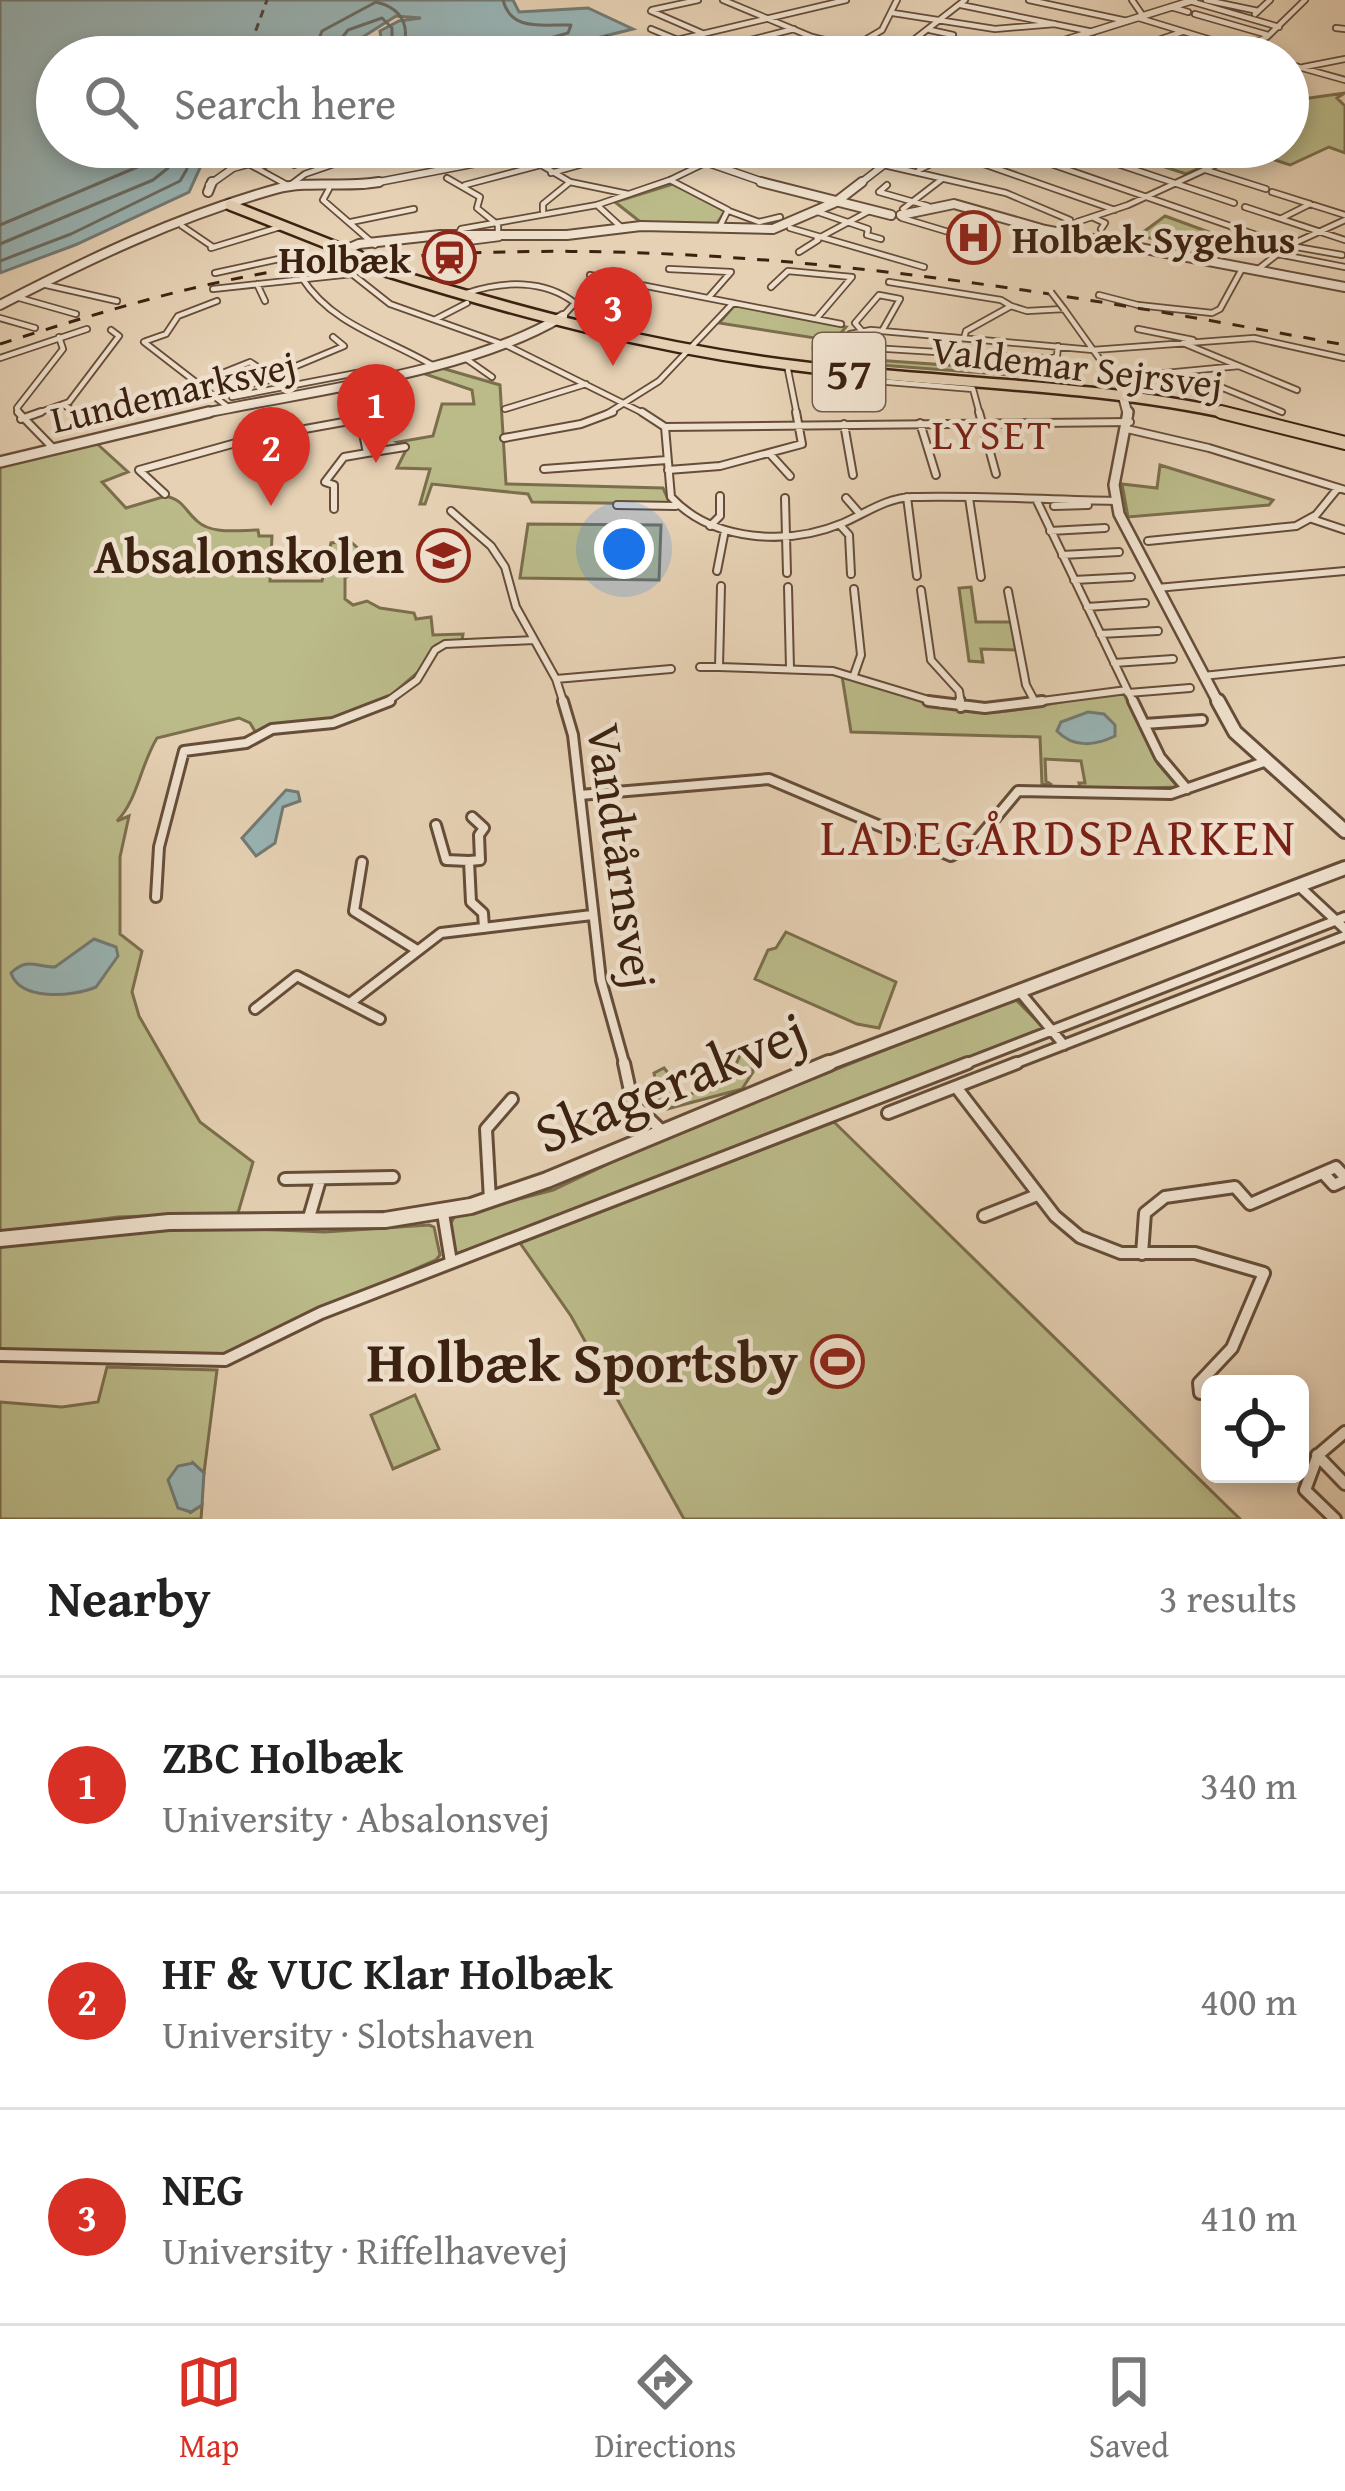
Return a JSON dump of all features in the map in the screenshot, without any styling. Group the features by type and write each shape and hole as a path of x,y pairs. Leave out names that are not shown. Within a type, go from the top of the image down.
{"main road":[{"path":"226,206 347,254"},
{"name":"Valdemar Sejrsvej","path":"561,318 385,268 467,298 695,347 840,367 1123,392 1344,440"}],"street":[{"path":"698,0 651,11 704,34"},
{"path":"723,0 818,36"},
{"path":"695,36 845,0"},
{"path":"874,36 893,14 897,0"},
{"path":"1029,0 1128,21"},
{"path":"1132,0 1141,17 1200,36"},
{"path":"1206,0 1258,11"},
{"path":"1249,19 1270,0"},
{"path":"1172,7 1269,35 1305,0"},
{"path":"1078,36 1192,1 1279,27"},
{"path":"920,36 963,2 1094,32"},
{"path":"893,14 1037,28 1055,24"},
{"path":"1336,28 1345,29"},
{"path":"651,29 667,36"},
{"path":"766,36 794,29"},
{"path":"928,30 953,34"},
{"path":"1169,36 1184,31"},
{"path":"1309,67 1345,58"},
{"path":"1309,70 1345,80"},
{"path":"226,206 208,192 217,175 234,168"},
{"path":"0,305 94,255 289,186 324,168"},
{"path":"254,169 289,186 329,189 444,168"},
{"path":"464,186 532,168"},
{"path":"542,168 570,182 630,194"},
{"path":"551,173 568,168"},
{"path":"347,254 374,244 454,234 543,211 597,205 695,168"},
{"path":"723,168 956,232"},
{"path":"786,228 839,200 881,168"},
{"path":"900,168 1052,210 1070,220"},
{"path":"917,171 923,168"},
{"path":"992,168 1115,211"},
{"path":"1063,168 1288,246 1342,255"},
{"path":"1131,168 1234,203"},
{"path":"1077,236 1075,224 1214,168"},
{"path":"1209,171 1345,218"},
{"path":"446,178 480,197 477,208 494,222 499,237"},
{"path":"899,214 943,178"},
{"path":"670,180 759,222 780,217"},
{"path":"543,211 543,204 570,182"},
{"path":"887,185 879,191 928,206"},
{"path":"329,189 322,200 374,244"},
{"path":"1281,219 1310,204"},
{"path":"597,205 621,227"},
{"path":"899,214 954,205 1077,236 1345,286"},
{"path":"1245,207 1345,240"},
{"path":"351,222 414,209"},
{"path":"799,252 872,209"},
{"path":"719,228 729,211"},
{"path":"818,212 881,239"},
{"path":"1093,218 1106,223 1101,229"},
{"path":"1257,270 1288,246 1345,218"},
{"path":"182,226 231,268"},
{"path":"454,234 532,236 621,227 786,228 924,267"},
{"path":"212,247 276,228"},
{"path":"1067,243 1077,236"},
{"path":"94,255 121,246"},
{"path":"1276,254 1345,267"},
{"path":"215,273 279,259"},
{"path":"1100,295 1138,305 1212,313 1220,309 1243,267"},
{"path":"669,268 731,272 708,298"},
{"path":"771,287 788,271 852,277 816,319"},
{"path":"213,290 349,273 388,303 508,346 665,427 980,422 1128,425 1342,489 1312,519 1292,527 1148,541"},
{"path":"590,275 842,324"},
{"path":"302,278 341,317 432,365"},
{"path":"890,282 1000,300 1031,311 1064,309"},
{"path":"41,284 117,302"},
{"path":"257,284 266,301"},
{"name":"Valdemar Sejrsvej","path":"467,298 513,284 560,294 575,303 561,318"},
{"path":"1051,292 1123,392 1128,425 1114,478 1115,501 1130,542 1202,676 1230,726 1264,762 1345,831"},
{"path":"862,331 855,322 879,295 900,298 882,332"},
{"path":"15,297 76,314"},
{"path":"435,320 467,298"},
{"path":"217,301 182,314 166,334 144,342 230,402"},
{"path":"504,438 576,426 632,406 662,384 734,303"},
{"path":"964,338 1011,306"},
{"path":"0,318 35,328"},
{"name":"Lundemarksvej","path":"0,462 230,402 465,358 508,346 561,318"},
{"path":"0,358 87,328"},
{"path":"1138,328 1189,336 1194,341"},
{"path":"21,419 64,405 119,336 111,330"},
{"path":"845,346 850,334 862,331 1094,350 1254,338 1344,358"},
{"path":"53,448 21,419 18,402 58,359 63,345 59,337"},
{"path":"333,337 344,346 284,371 297,389 372,370"},
{"path":"1182,343 1298,389"},
{"path":"823,345 1050,359 1057,356 1058,346"},
{"path":"465,358 492,377"},
{"path":"262,381 264,371 250,362 220,374 237,386 262,381 287,376"},
{"path":"1113,378 1239,366"},
{"path":"544,470 714,467 802,444 788,370"},
{"path":"1184,373 1282,412"},
{"path":"828,377 973,389 996,474"},
{"path":"344,383 360,419 367,453"},
{"path":"505,409 587,384"},
{"path":"64,405 80,415"},
{"path":"165,494 139,470 250,439 360,419"},
{"path":"920,423 936,476"},
{"path":"844,424 854,475"},
{"path":"665,427 669,489 677,506"},
{"path":"334,509 334,484 326,482 344,457 405,447"},
{"path":"770,454 790,476"},
{"path":"710,526 720,515 720,496"},
{"path":"784,497 787,573"},
{"path":"617,505 677,506 725,530 786,533 840,524 878,503 907,497 1081,503"},
{"path":"907,497 917,576"},
{"path":"846,498 860,514"},
{"path":"969,498 981,577"},
{"path":"1036,499 1166,767 1186,789"},
{"path":"1054,506 1115,501"},
{"name":"Vandtårnsvej","path":"451,511 490,545 505,567 511,596 557,682 573,735 610,1024 636,1106 640,1137"},
{"path":"1312,519 1345,530"},
{"path":"840,524 849,535 851,574"},
{"path":"1050,531 1105,528"},
{"path":"718,571 725,530"},
{"path":"1062,555 1119,552"},
{"path":"1156,588 1345,571"},
{"path":"1074,580 1131,577"},
{"path":"719,668 721,586"},
{"path":"788,587 790,668"},
{"path":"854,589 860,663 854,675"},
{"path":"921,590 931,660 958,692 961,707"},
{"path":"1008,591 1026,685 1035,702"},
{"path":"1087,607 1145,603"},
{"path":"1100,634 1158,631"},
{"path":"156,897 159,847 184,751 246,743 269,730 333,724 401,694 445,644 532,637"},
{"path":"1114,663 1173,659"},
{"path":"1202,676 1345,661"},
{"path":"700,667 790,668 854,675 921,699 961,707 997,708 1190,688"},
{"name":"Vandtårnsvej","path":"557,682 670,669"},
{"path":"1144,724 1202,720"},
{"path":"580,795 769,779 940,854 965,853 1018,791 1154,796 1264,762"},
{"path":"436,825 446,860 480,860 479,835 484,828 472,818"},
{"path":"469,861 471,902 483,913 484,928"},
{"path":"362,862 354,911 417,950"},
{"name":"Skagerakvej","path":"0,1239 169,1222 314,1222 443,1213 506,1195 660,1129 1345,868"},
{"path":"1299,886 1343,926"},
{"path":"350,1004 440,934 593,919"},
{"path":"0,1355 225,1360 321,1313 451,1262 1052,1031 1343,926"},
{"path":"888,1113 1064,1045 1343,926"},
{"path":"255,1009 297,976 380,1019"},
{"path":"1020,992 1064,1045"},
{"path":"956,1087 1037,1195 1080,1237 1101,1248 1142,1254 1205,1254 1264,1273 1232,1348 1199,1383 1200,1393"},
{"path":"490,1200 486,1129 512,1099"},
{"name":"Vandtårnsvej","path":"636,1106 660,1129"},
{"path":"1142,1254 1140,1219 1146,1207 1161,1197 1235,1187 1250,1204 1336,1167 1345,1178"},
{"path":"285,1179 393,1177"},
{"path":"491,1177 506,1195"},
{"path":"314,1222 320,1180"},
{"path":"984,1216 1037,1195"},
{"path":"443,1213 451,1262"},
{"path":"1335,1519 1306,1490 1317,1455 1344,1434"},
{"path":"1317,1455 1345,1484"}],"shaded area":[{"path":"1345,93 1337,98 1345,106 1345,153 1329,147 1309,156 1309,98"},
{"path":"1168,168 1199,168 1186,174"},
{"path":"673,184 725,211 716,225 643,224 615,202"},
{"path":"1165,216 1209,232 1200,237 1219,247 1229,243 1248,247 1234,253 1138,236"},
{"path":"735,305 846,327 834,341 719,323"},
{"path":"820,343 818,356 1046,372 1049,378 815,360 813,348"},
{"path":"438,367 500,385 506,484 663,488 670,504 532,502 528,494 432,484 425,504 420,504 430,469 397,468 408,446 398,442 433,436 442,404 474,404 472,390 425,374"},
{"path":"94,441 128,472 102,482 126,508 166,496 210,528 258,530 259,536 272,536 270,581 322,581 331,543 350,541 374,563 345,578 345,599 353,605 367,601 414,613 416,619 431,617 433,635 463,634 462,640 436,645 424,667 388,698 326,722 267,727 256,733 239,718 157,738 130,803 117,821 129,816 120,857 120,934 142,951 132,992 139,1016 200,1122 253,1162 238,1213 118,1217 0,1232 0,465"},
{"path":"1160,465 1273,500 1269,505 1128,517 1122,484 1157,488"},
{"path":"528,524 661,525 659,580 520,578"},
{"path":"971,587 976,622 1011,622 1016,650 981,649 983,662 969,661 959,588"},
{"path":"842,676 975,712 1124,694 1158,764 1178,787 1081,790 1079,783 1085,783 1081,761 1045,759 1046,781 1052,785 1042,784 1040,737 851,732"},
{"path":"786,932 896,982 879,1028 857,1024 755,979 768,950 776,948"},
{"path":"1014,998 1046,1030 454,1255 449,1226 455,1216 553,1190 648,1145"},
{"path":"741,1053 752,1054 753,1072 742,1089 667,1109 660,1103 654,1073 664,1068 686,1095 721,1083"},
{"name":"Holbæk Sportsby","path":"834,1122 1240,1519 684,1519 571,1316 520,1243"},
{"path":"434,1227 440,1255 436,1260 320,1310 239,1353 215,1357 0,1352 0,1246 138,1231 325,1232"},
{"path":"107,1367 217,1370 204,1473 193,1463 191,1512 202,1505 201,1519 0,1519 0,1402 62,1407 98,1402"},
{"path":"415,1395 439,1449 393,1469 371,1415"}],"water":[{"path":"0,0 513,0 519,12 588,8 633,29 605,36 381,36 380,31 399,21 421,18 396,16 364,36 36,36 36,168 200,168 189,192 75,245 0,273"},
{"path":"1088,712 1104,714 1115,725 1115,736 1085,744 1057,731 1061,722"},
{"path":"286,790 298,792 300,801 283,807 275,843 256,856 242,838"},
{"path":"94,939 116,947 118,956 96,987 48,994 25,988 11,973 27,964 55,967"},
{"path":"193,1463 204,1473 202,1505 191,1512 178,1508 168,1480 178,1466"}],"ferry route":[{"path":"254,36 267,0"}],"tunnel":[{"path":"346,258 379,269"}],"railway":[{"path":"0,344 161,296 284,270 454,254 582,251 710,256 965,282 1345,345"}],"place":[{"name":"Holbæk Sygehus","path":"973,238"},
{"name":"Holbæk","path":"450,258"},
{"name":"NEG","path":"613,366"},
{"name":"ZBC Holbæk","path":"376,463"},
{"name":"HF & VUC Klar Holbæk","path":"271,506"},
{"name":"Absalonskolen","path":"443,555"},
{"name":"Holbæk Sportsby","path":"837,1361"}],"district":[{"name":"LYSET","path":"993,433"},
{"name":"LADEGÅRDSPARKEN","path":"1059,836"}]}
